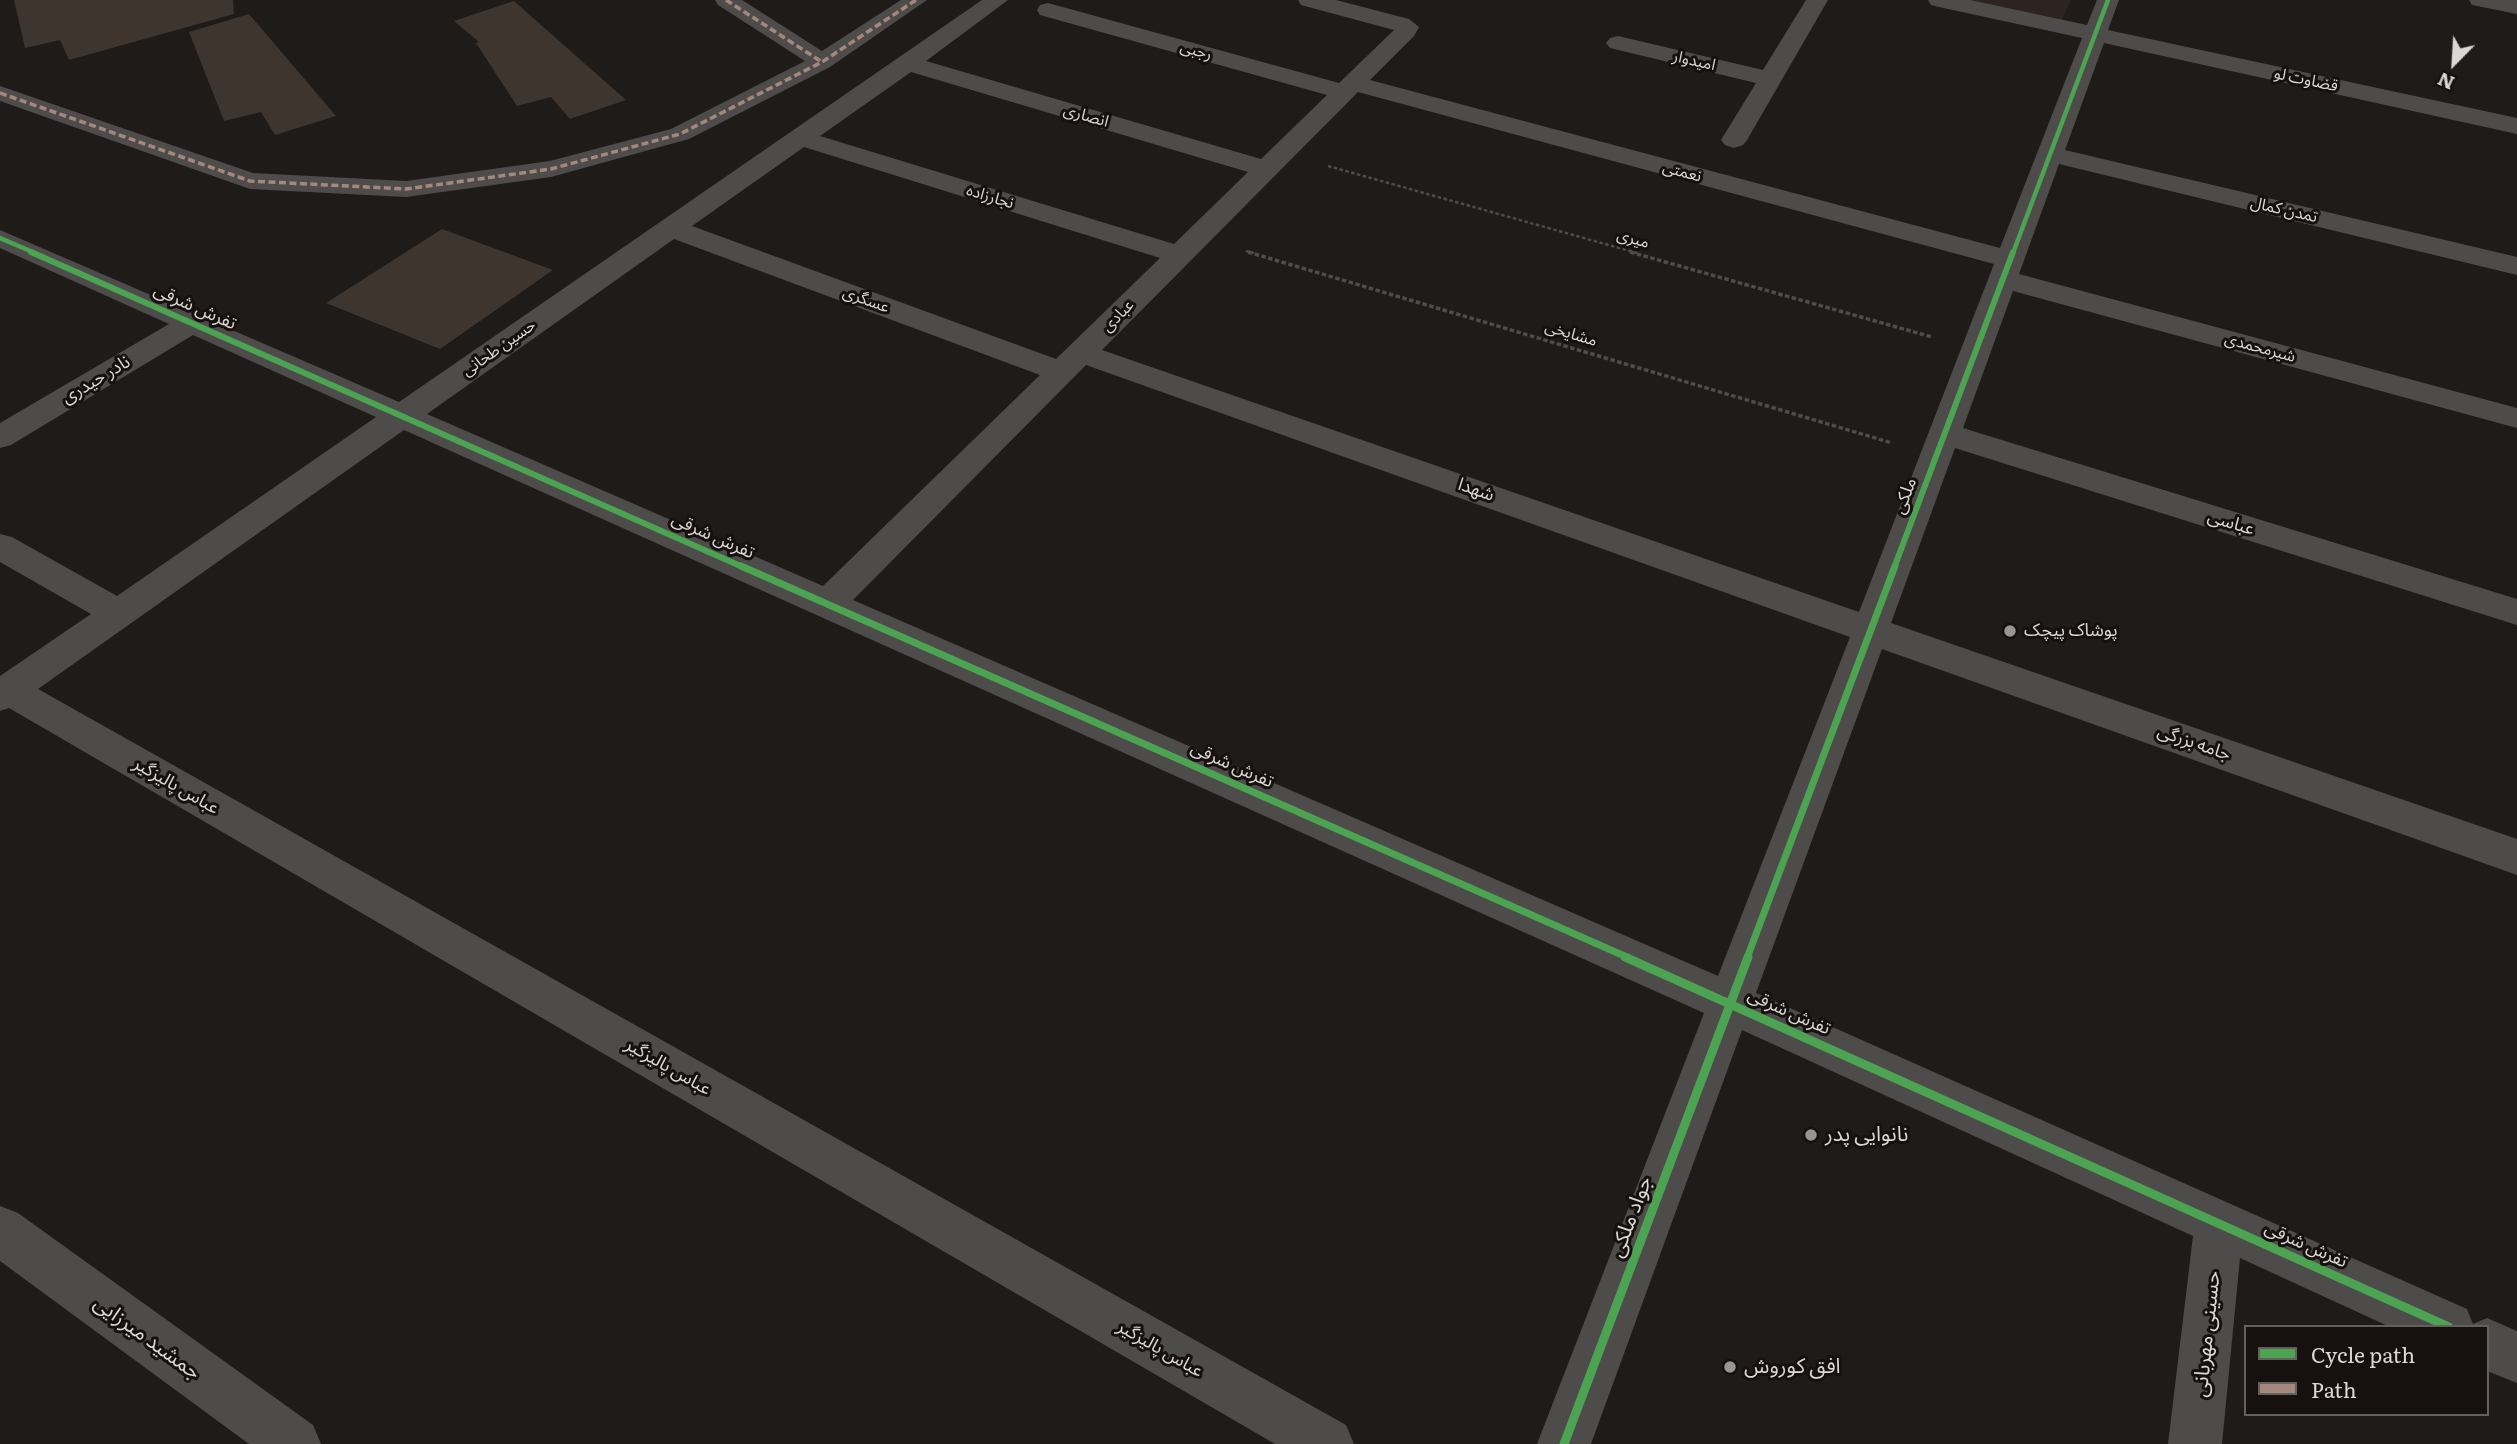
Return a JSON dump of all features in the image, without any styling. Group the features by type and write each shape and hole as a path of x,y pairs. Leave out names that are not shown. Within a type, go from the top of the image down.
{"street":[{"path":"726,0 822,62"},
{"path":"0,93 250,181 406,189 551,169 680,134 822,62 916,0"},
{"name":"حسین طحانی","path":"4,693 997,0"},
{"name":"عبادی","path":"828,604 1406,31 1407,27 1309,0"},
{"path":"1734,139 1817,0"},
{"name":"قضاوت لو","path":"1939,0 2517,126"},
{"name":"ملکی","path":"1731,1003 2108,0"},
{"path":"2480,0 2517,7"},
{"name":"رجبی","path":"1048,10 1349,88"},
{"name":"امیدوار","path":"1618,43 1770,79"},
{"name":"انصاری","path":"906,63 1275,161"},
{"name":"نعمتی","path":"1349,88 2007,270"},
{"name":"نجارزاده","path":"800,138 1189,246"},
{"name":"تمدن کمال","path":"2050,154 2517,266"},
{"name":"عسگری","path":"670,228 1071,362"},
{"name":"تفرش شرقی","path":"0,239 1731,1003 2445,1325"},
{"name":"شیرمحمدی","path":"2007,270 2517,418"},
{"name":"نادر حیدری","path":"0,437 192,323"},
{"name":"شهدا","path":"1071,362 1871,628"},
{"name":"عباسی","path":"1941,445 2517,612"},
{"path":"0,546 119,613"},
{"name":"جامه بزرگی","path":"1871,628 2517,857"},
{"name":"عباس پالیزگیر","path":"4,693 1327,1444"},
{"name":"جواد ملکی","path":"1564,1444 1731,1003"},
{"name":"حسینی مهربانی","path":"2195,1444 2219,1223"},
{"name":"جمشید میرزایی","path":"0,1231 294,1444"},
{"path":"2489,1345 2517,1357"}],"shaded area":[{"path":"1966,0 2071,0 2062,20"}],"building":[{"path":"14,0 233,0 234,14 69,60 60,40 25,48"},
{"path":"514,1 626,100 570,119 551,97 517,106 476,43 479,42 454,21"},
{"path":"249,14 336,116 275,135 261,112 224,121 189,32"},
{"path":"442,229 553,270 440,349 326,303"}],"marked path":[{"path":"726,0 822,62"},
{"path":"0,93 250,181 406,189 551,169 680,134 822,62 916,0"}],"cycle path":[{"path":"1564,1444 2108,0"},
{"path":"0,238 1730,1003 2445,1325"}],"place":[{"name":"پوشاک پیچک","path":"2010,631"},
{"name":"نانوایی پدر","path":"1811,1135"},
{"name":"افق کوروش","path":"1730,1367"}]}
